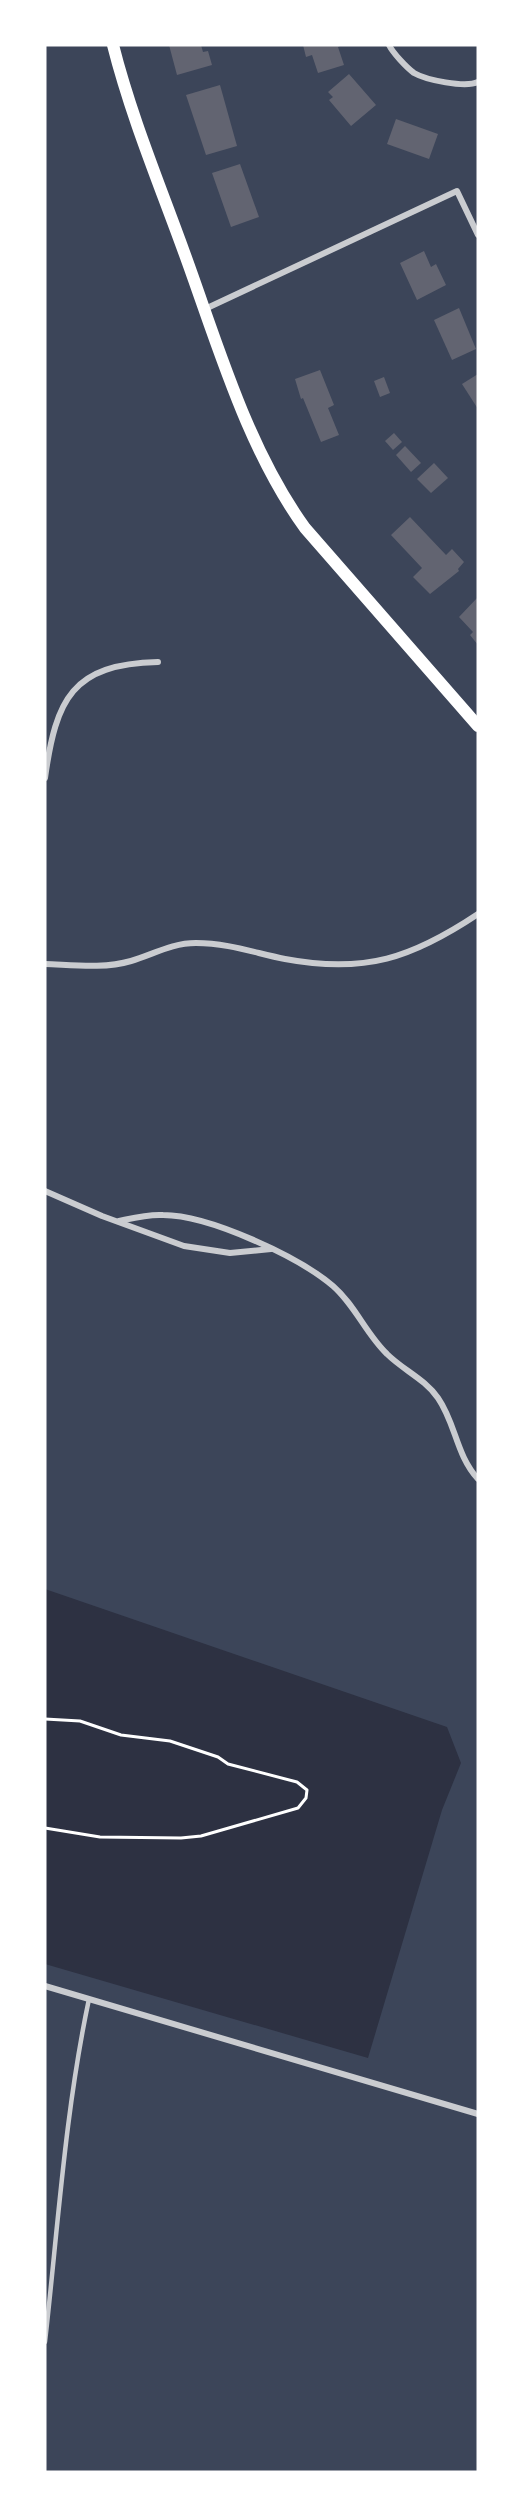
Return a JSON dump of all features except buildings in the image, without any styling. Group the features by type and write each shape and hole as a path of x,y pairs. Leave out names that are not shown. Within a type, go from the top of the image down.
{"main road":[{"path":"112,45 132,114 251,432 280,493 304,528 478,726"}],"street":[{"path":"389,45 414,73 443,82 473,84 478,82"},
{"path":"205,309 457,191 478,235"},
{"path":"45,778 60,714 68,697 81,683 107,667 128,662 158,662"},
{"path":"45,964 106,965 130,961 170,946 194,943 222,944 317,964 357,965 390,960 417,950 453,931 478,914"},
{"path":"45,1191 81,1208 184,1246 230,1253 272,1249"},
{"path":"119,1221 165,1214 183,1217 247,1237 272,1249 335,1287 386,1354 420,1379 436,1395 448,1414 461,1455 478,1479"},
{"path":"45,1986 478,2114"}],"lane":[{"path":"45,2342 65,2139 78,2050 89,1999"}],"path":[{"path":"45,1719 80,1721 121,1735 170,1742 218,1757 228,1764 297,1782 306,1790 306,1798 298,1808 201,1836 181,1838 100,1837 45,1828"}],"shaded area":[{"path":"45,45 478,45 478,2472 45,2472 45,1964 368,2058 442,1810 461,1763 447,1727 45,1589"}]}
